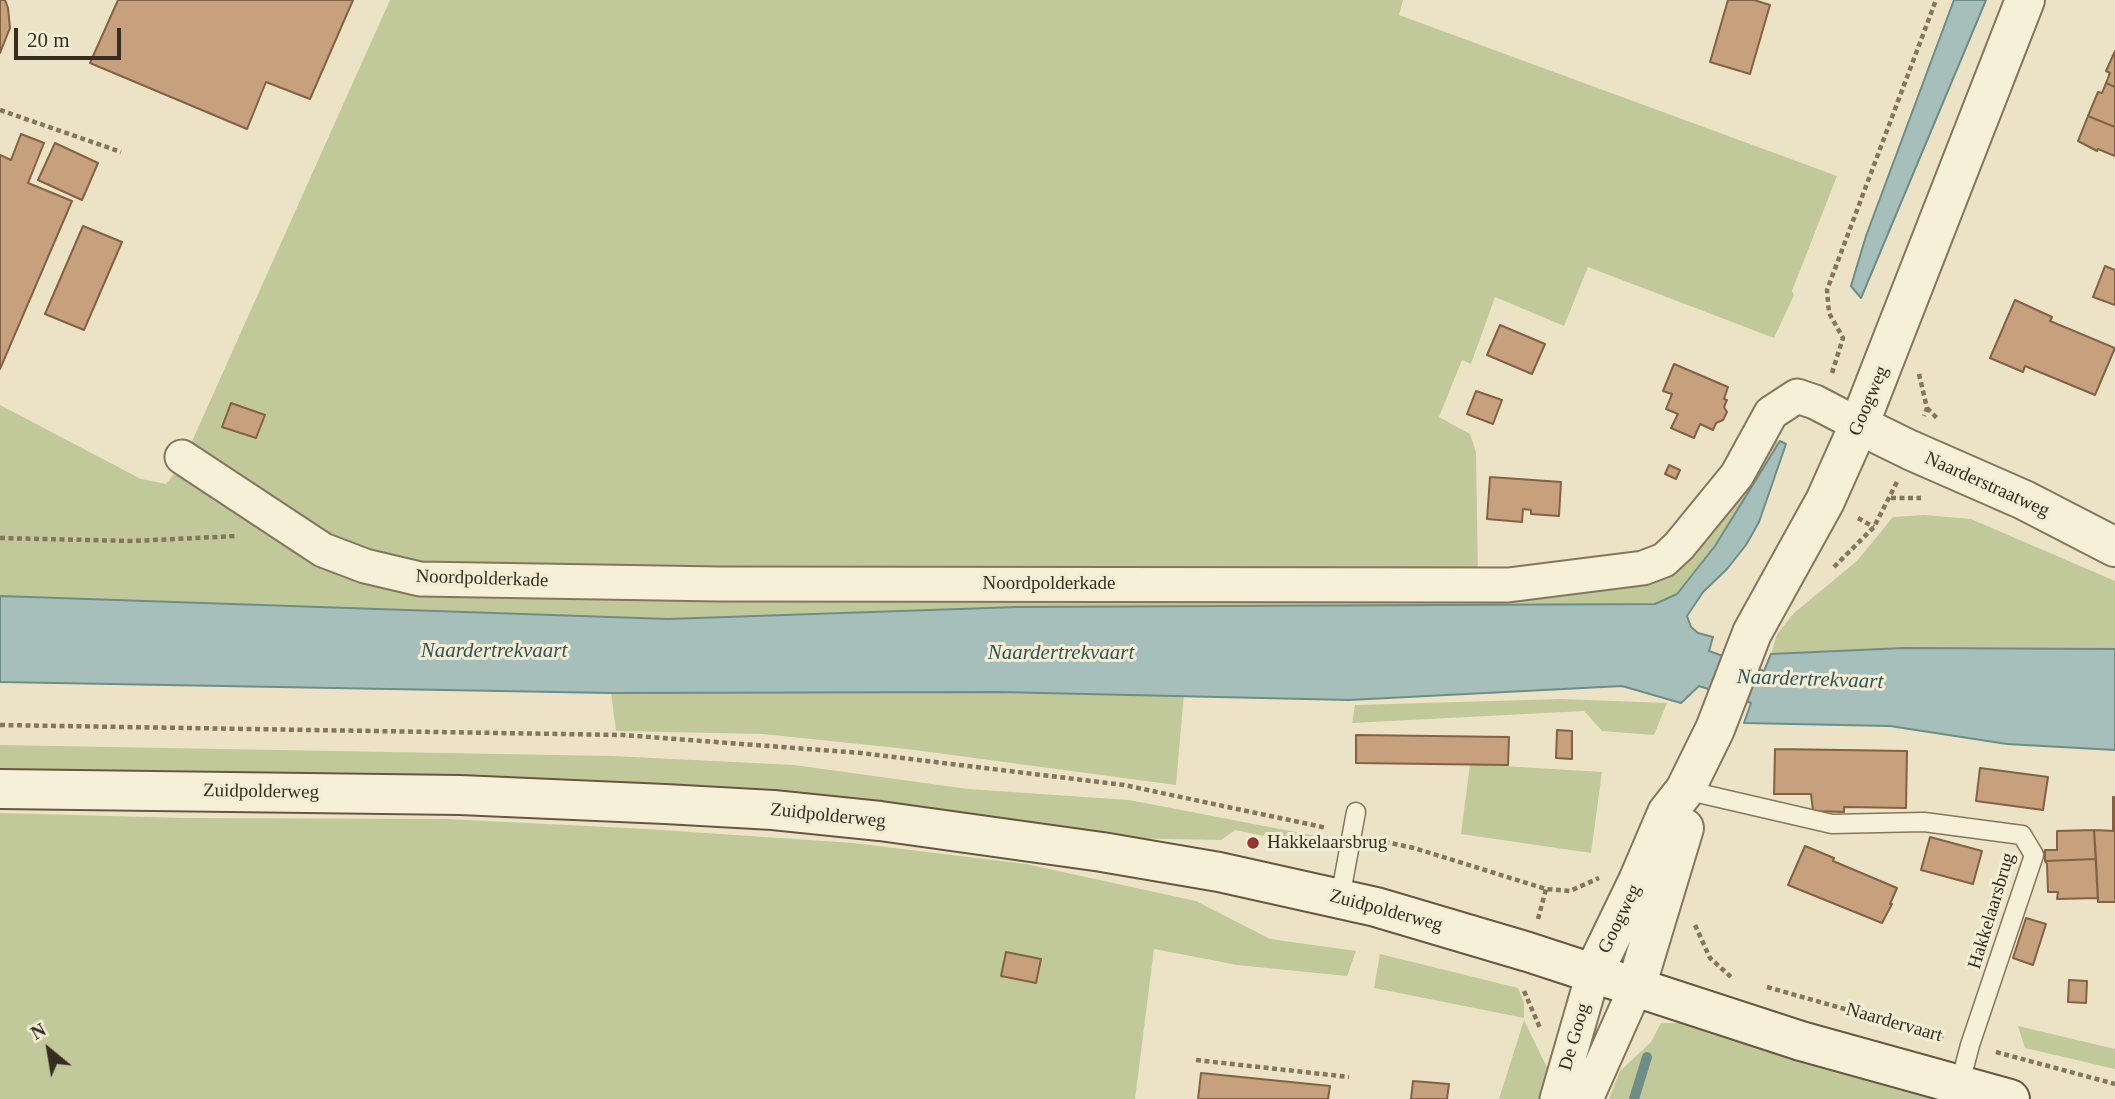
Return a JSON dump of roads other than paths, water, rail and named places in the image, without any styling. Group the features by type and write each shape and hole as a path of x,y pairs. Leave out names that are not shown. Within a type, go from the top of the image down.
{"main road":[{"name":"Googweg","path":"1593,974 1639,881 1667,813 1685,790 1715,729 1752,633 1825,501 1859,425 2025,0"},
{"name":"Naarderstraatweg","path":"1859,425 2024,500 2115,547"},
{"name":"Zuidpolderweg","path":"0,789 557,798 773,810 880,821 1077,848 1219,872 1340,898 1462,931 1636,987"},
{"name":"Googweg","path":"1636,987 1687,817 1685,790"},
{"path":"1636,987 1801,1041 2010,1099"}],"street":[{"name":"Noordpolderkade","path":"182,457 323,550 365,566 420,579 719,584 1508,585 1643,568 1664,560 1679,547 1737,475 1771,413 1797,396 1815,402 1859,425"},
{"name":"De Goog","path":"1557,1099 1593,974"},
{"name":"De Goog","path":"1586,1099 1636,987"}],"lane":[{"name":"Hakkelaarsbrug","path":"1685,790 1832,824 1924,822 2022,835 2034,855 1970,1045 1959,1087"},
{"path":"1340,898 1356,812"}],"water":[{"path":"1954,0 1986,0 1861,298 1851,286 1866,236"},
{"name":"Naardertrekvaart","path":"1780,441 1786,444 1759,522 1746,545 1727,569 1703,592 1687,616 1691,627 1698,633 1713,637 1709,651 1764,671 1771,654 1904,648 2115,649 2115,750 2007,744 1890,726 1744,723 1751,703 1699,686 1681,703 1622,686 1349,700 999,692 611,693 0,682 0,596 668,619 1017,607 1655,604 1677,594 1715,546"}],"waterway":[{"path":"1634,1099 1647,1057"}],"place":[{"name":"Hakkelaarsbrug","path":"1253,843"}]}
